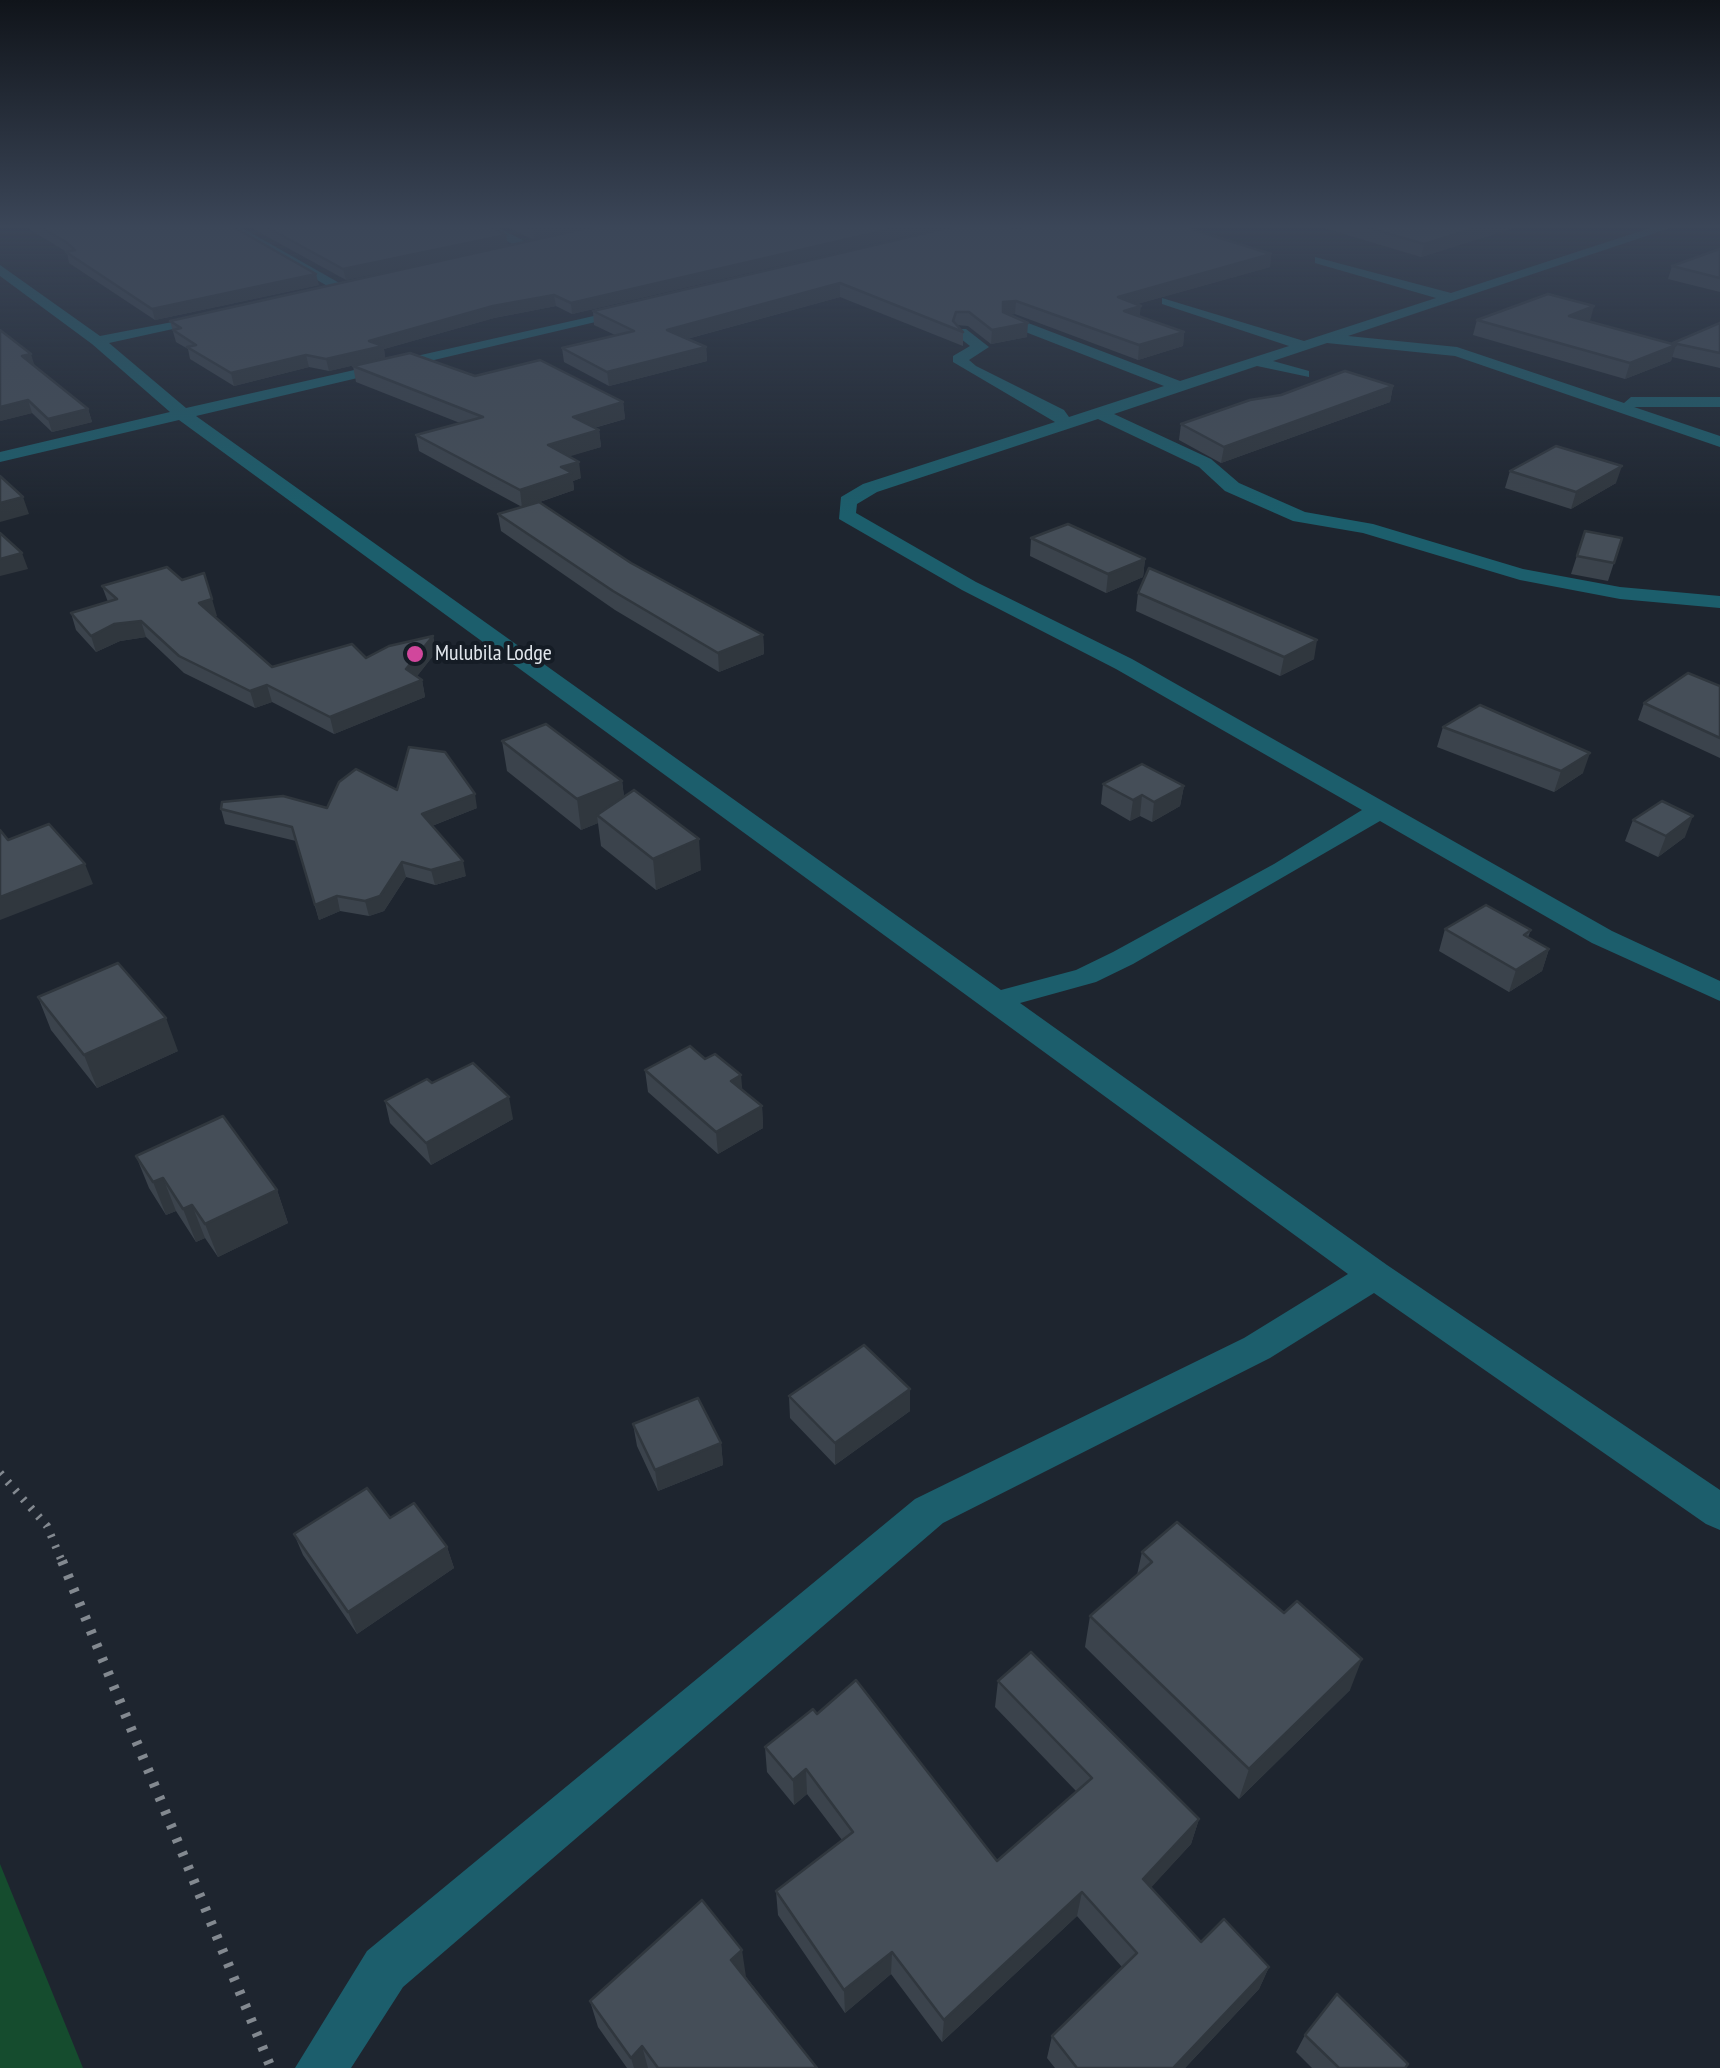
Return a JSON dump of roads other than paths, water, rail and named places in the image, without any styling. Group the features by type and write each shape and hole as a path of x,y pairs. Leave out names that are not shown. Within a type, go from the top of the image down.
{"street":[{"path":"66,322 96,341 182,414 1375,1275 1720,1512"},
{"path":"96,341 189,322"},
{"path":"0,456 578,322"},
{"path":"1011,322 1180,387"},
{"path":"1242,322 1312,342 1450,350 1720,442"},
{"path":"1374,322 870,488 848,501 846,514 970,586 1124,664 1602,937 1720,992"},
{"path":"961,332 981,347 960,359 970,368 1058,414 1066,425"},
{"path":"1255,361 1303,374"},
{"path":"1603,402 1720,402"},
{"path":"1100,414 1205,464 1232,487 1300,516 1366,528 1520,574 1620,593 1720,602"},
{"path":"997,1000 1086,976 1123,958 1283,870 1378,811"},
{"path":"322,2068 385,1969 929,1511 1256,1348 1375,1275"}],"place":[{"name":"Mulubila Lodge","path":"415,654"}]}
